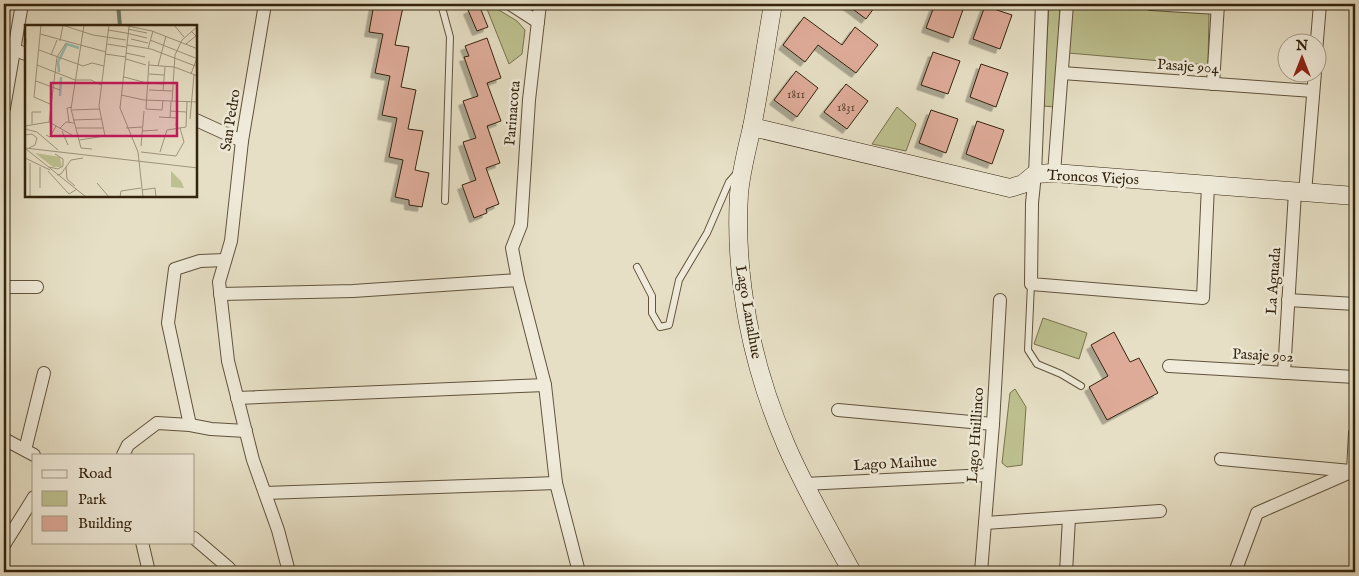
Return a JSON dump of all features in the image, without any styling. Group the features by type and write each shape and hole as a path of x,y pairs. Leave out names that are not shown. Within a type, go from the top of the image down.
{"street":[{"path":"4,108 22,4"},
{"name":"San Pedro","path":"265,4 242,141 231,241 218,282 228,361 237,398 253,460 278,530 289,572"},
{"path":"510,4 538,22"},
{"name":"Parinacota","path":"518,280 512,248 522,225 529,100 540,4"},
{"name":"Lago Lanalhue","path":"774,4 739,192 738,242 742,293 753,346 775,418 804,484 852,572"},
{"path":"1042,4 1035,174 1032,203 1031,284 1203,298 1208,185"},
{"path":"1054,173 1067,4"},
{"path":"1151,4 1218,6 1213,84"},
{"path":"1318,32 1320,4"},
{"name":"Pasaje 904","path":"1062,73 1313,91"},
{"name":"La Aguada","path":"1284,373 1288,300 1314,82"},
{"path":"198,121 242,141"},
{"name":"Troncos Viejos","path":"752,127 1010,188 1023,184 1035,174 1054,173 1355,196"},
{"path":"190,425 168,324 175,269 200,261 225,260"},
{"path":"220,294 353,291 518,280 545,385 556,483 578,572"},
{"path":"4,287 37,287"},
{"name":"Lago Huillinco","path":"981,572 993,424 1000,300"},
{"path":"1288,300 1355,304"},
{"name":"Pasaje 902","path":"1169,366 1355,377"},
{"path":"4,439 29,453 44,373"},
{"path":"237,398 545,385"},
{"path":"838,410 993,424"},
{"path":"124,454 128,445 157,423 246,431"},
{"path":"1355,433 1355,471"},
{"path":"1221,459 1355,471"},
{"path":"1235,572 1258,513 1355,471"},
{"name":"Lago Maihue","path":"804,484 988,475"},
{"path":"265,493 556,483"},
{"path":"4,545 32,500"},
{"path":"985,523 1160,511"},
{"path":"1066,572 1069,518"},
{"path":"195,539 229,568"},
{"path":"142,544 149,572"}],"lane":[{"path":"441,4 450,37 445,201"},
{"path":"637,267 652,296 652,313 660,327 669,325 679,280 707,233 729,182 742,168"},
{"path":"1031,284 1028,350 1037,364 1061,374 1081,386"}],"green space":[{"path":"485,4 489,4 517,21 525,30 522,54 509,64"},
{"path":"1049,4 1060,4 1055,107 1043,106"},
{"path":"1071,4 1209,13 1208,65 1068,53"},
{"path":"897,107 916,124 906,151 872,144"},
{"path":"1043,318 1087,333 1079,359 1034,344"},
{"path":"1015,389 1026,407 1022,465 1007,467 1002,463 1010,393"}],"building":[{"path":"374,4 403,7 395,45 409,47 401,87 416,90 408,129 423,131 415,170 429,173 422,207 409,205 409,200 395,197 403,160 389,157 397,118 382,115 390,76 375,73 383,34 369,32"},
{"path":"846,4 877,4 866,19"},
{"path":"935,4 965,4 953,38 926,28"},
{"path":"479,5 488,27 477,31 468,10"},
{"path":"985,6 1012,15 1000,49 973,39"},
{"path":"804,17 842,45 855,27 878,45 856,73 818,45 805,62 783,45"},
{"path":"487,38 501,78 487,83 501,121 487,126 500,163 486,168 499,204 486,209 487,213 474,218 462,185 476,180 463,142 476,138 463,101 478,96 464,57 469,56 465,46"},
{"path":"933,52 960,61 948,94 921,85"},
{"path":"981,64 1008,73 996,107 970,97"},
{"path":"796,71 818,88 797,117 774,100"},
{"path":"846,84 868,101 847,129 824,112"},
{"path":"931,110 958,119 946,153 919,143"},
{"path":"977,121 1004,130 992,164 966,154"},
{"path":"1114,332 1130,362 1139,358 1158,393 1107,420 1089,387 1108,376 1091,345"}],"waterway":[{"path":"118,4 120,25"}]}
